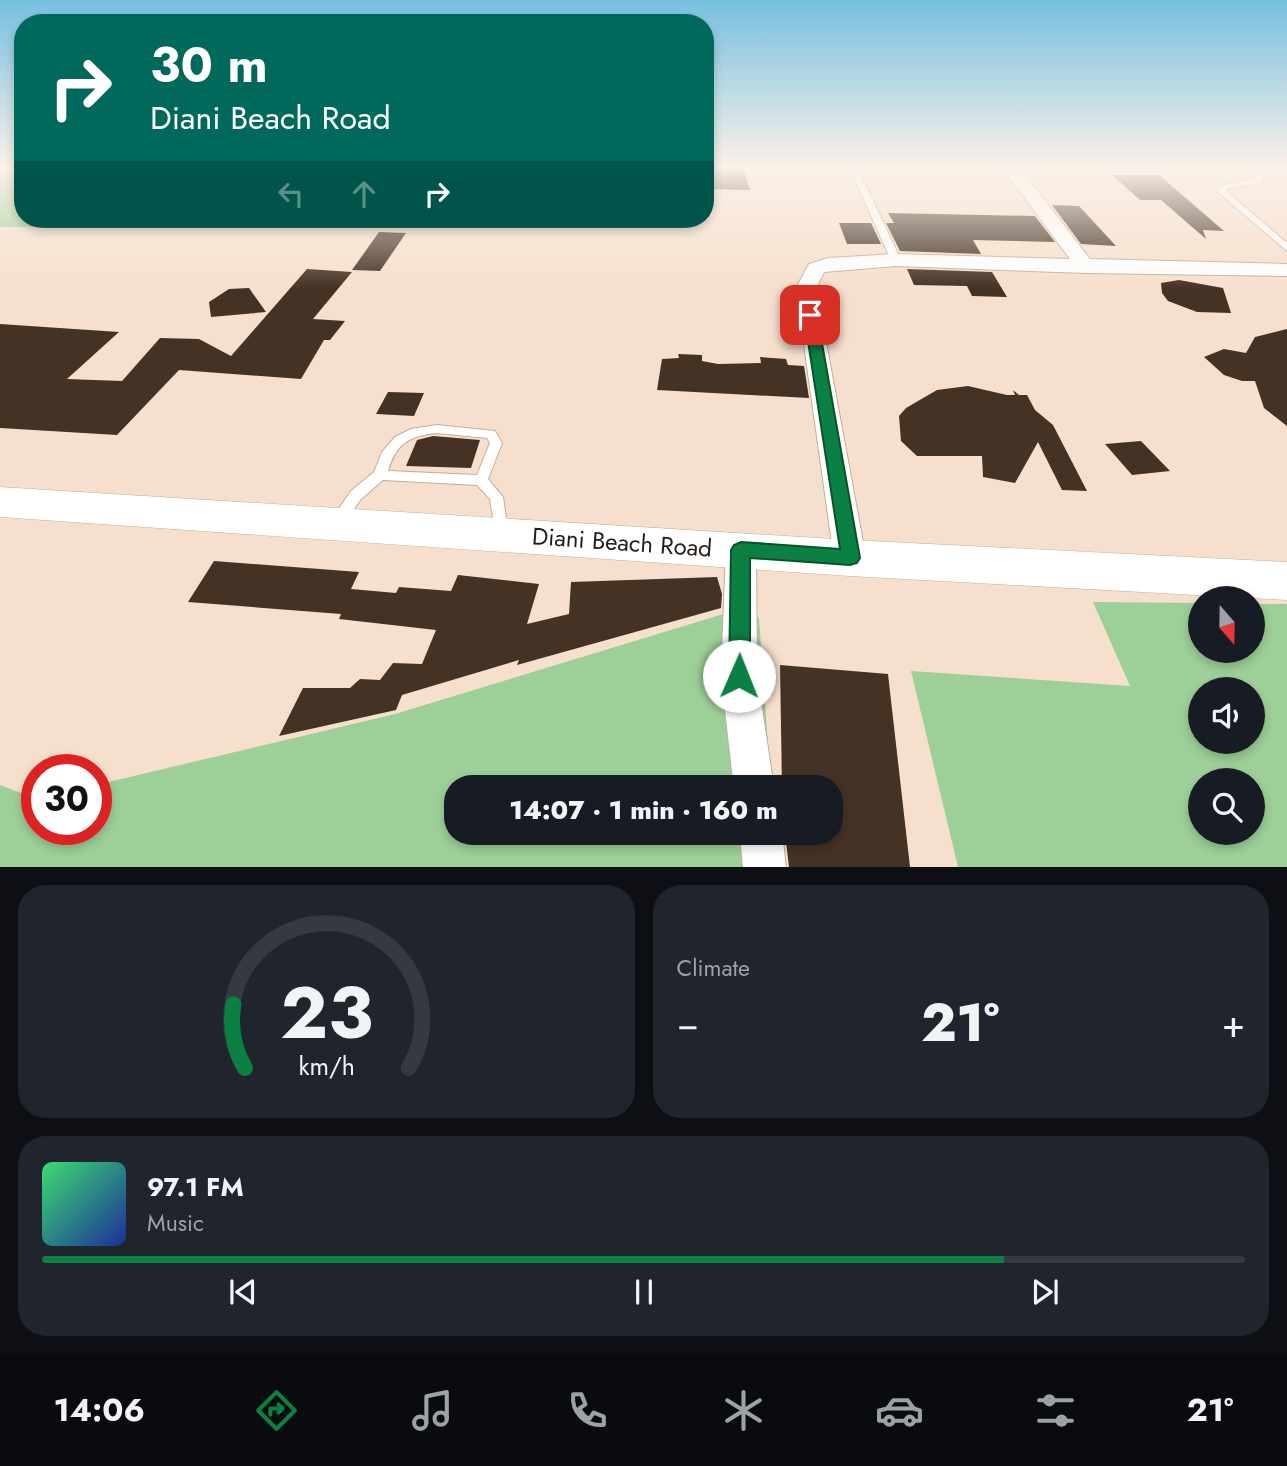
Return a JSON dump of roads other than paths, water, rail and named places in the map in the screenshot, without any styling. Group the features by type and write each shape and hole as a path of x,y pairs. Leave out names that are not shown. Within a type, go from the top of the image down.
{"main road":[{"name":"Diani Beach Road","path":"0,502 850,558 1287,581"}],"street":[{"path":"1041,207 1086,267"},
{"path":"850,558 806,288 816,268 897,260 1287,271"},
{"path":"741,550 739,676 752,775"},
{"path":"762,845 765,867"}],"lane":[{"path":"872,207 897,260"},
{"path":"1240,207 1287,248"},
{"path":"336,524 356,495 380,475 390,449 411,431 453,429 491,434 496,443 481,480"},
{"path":"380,475 481,480 496,497 501,534"}]}
